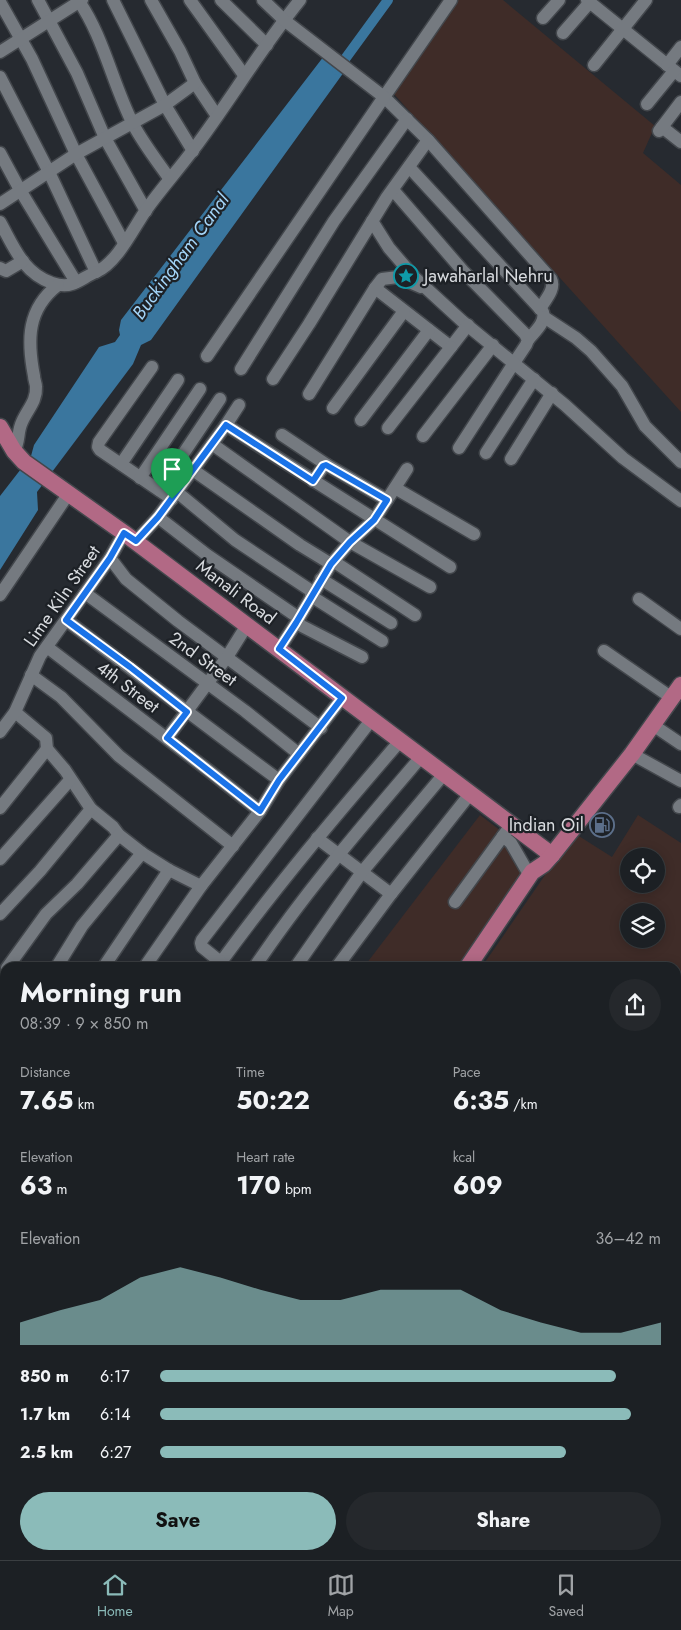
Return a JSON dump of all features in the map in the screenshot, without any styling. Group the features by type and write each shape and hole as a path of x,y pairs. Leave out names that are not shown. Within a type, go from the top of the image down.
{"main road":[{"name":"Manali Road","path":"0,428 19,457 130,537 400,740 470,794 507,830 548,860"},
{"path":"471,962 532,872 548,860 632,754 679,689"},
{"path":"483,962 542,878 548,860"}],"street":[{"path":"38,0 77,73 105,138 146,210"},
{"path":"113,0 165,105 193,151"},
{"path":"151,0 196,83 217,116"},
{"path":"190,0 244,76"},
{"path":"220,0 267,44"},
{"path":"263,0 289,24 384,97 407,119 428,140 551,279 553,284 542,313 543,321 528,340 459,448"},
{"path":"0,222 23,261 41,279 58,285 72,284 108,265 169,178 193,151 267,44 289,24 300,0"},
{"path":"207,356 451,0"},
{"path":"543,18 559,0"},
{"path":"594,64 646,0"},
{"path":"0,52 80,1 132,123 169,178"},
{"path":"563,33 588,1 674,71"},
{"path":"0,2 32,60 76,154 124,243"},
{"path":"647,104 674,71 681,47"},
{"path":"0,77 49,172 96,272"},
{"path":"0,204 76,154 165,105 196,83"},
{"path":"681,102 660,129 681,142"},
{"path":"241,369 334,221 407,119"},
{"path":"273,379 372,221 428,140"},
{"path":"0,153 20,190 76,282"},
{"path":"409,167 542,313 591,350 622,386 645,426 681,462"},
{"path":"393,190 463,271 525,334 528,340"},
{"path":"372,221 389,248 414,277 468,326 552,393 623,458 679,495"},
{"path":"0,268 6,271 23,261"},
{"path":"309,394 374,288 382,279 398,277 428,290"},
{"path":"19,457 18,431 36,396 31,352 31,326 37,307 42,299 58,285"},
{"path":"374,288 451,347"},
{"path":"333,408 404,311"},
{"path":"388,428 468,326"},
{"path":"361,420 429,330"},
{"path":"424,436 493,345"},
{"path":"152,367 98,444 100,450 159,490 174,496 382,641"},
{"path":"486,453 534,379"},
{"path":"121,464 178,380"},
{"path":"140,478 200,389"},
{"path":"511,459 552,393"},
{"path":"159,490 220,399"},
{"name":"Lime Kiln Street","path":"0,732 15,712 40,656 110,558 130,537 158,517 239,406"},
{"path":"226,425 450,567"},
{"path":"282,435 326,465 387,500"},
{"path":"212,444 350,542 430,587"},
{"path":"313,481 323,466 326,465"},
{"path":"279,649 332,562 374,520 407,469"},
{"path":"194,470 300,545 332,562 415,615"},
{"path":"395,488 474,534"},
{"path":"0,595 69,493"},
{"path":"158,517 298,620 362,657"},
{"path":"110,558 126,579 320,728"},
{"path":"321,579 391,623"},
{"name":"2nd Street","path":"85,593 299,754"},
{"path":"639,599 681,629"},
{"path":"66,620 279,780"},
{"path":"167,738 208,684 247,625"},
{"name":"4th Street","path":"47,647 260,811"},
{"path":"604,651 679,689"},
{"path":"31,675 61,697 120,756 232,846"},
{"path":"148,962 201,886 260,811 279,780 342,698"},
{"path":"15,712 46,738 47,749 91,809 119,835 142,852 169,870 201,886"},
{"path":"221,962 202,947 202,940 372,719"},
{"path":"652,725 681,744"},
{"path":"227,962 255,915 400,740"},
{"path":"0,808 47,749"},
{"path":"632,754 681,781"},
{"path":"258,962 286,920 338,854 421,757"},
{"path":"299,962 362,872 444,774"},
{"path":"0,858 70,780"},
{"path":"340,962 470,794"},
{"path":"0,914 40,871 91,809"},
{"path":"507,830 511,843 530,876"},
{"path":"455,902 507,830"},
{"path":"11,962 46,914 77,884 119,835"},
{"path":"317,838 391,894"},
{"path":"60,962 82,926 142,852"},
{"path":"106,962 169,870"}],"shaded area":[{"path":"455,0 503,0 655,126 643,153 681,185 681,412 393,93"},
{"path":"480,815 501,831 524,871 460,962 368,962"},
{"name":"Indian Oil","path":"638,815 681,843 681,962 485,962 574,833 612,857"}],"water":[{"path":"324,56 344,72 151,340 141,345 133,364 37,492 38,510 0,570 0,496 31,456 34,445 99,347 115,342 120,335 121,320"}],"waterway":[{"name":"Buckingham Canal","path":"337,70 388,0"}],"place":[{"name":"Jawaharlal Nehru","path":"406,276"},
{"name":"Indian Oil","path":"602,825"}],"route":[{"path":"226,425 313,481 323,466 330,466 387,500 369,526 350,542 331,564 279,649 342,698 279,780 260,811 167,738 187,712 66,620 110,558 124,533 136,541 172,499 226,425"}]}
